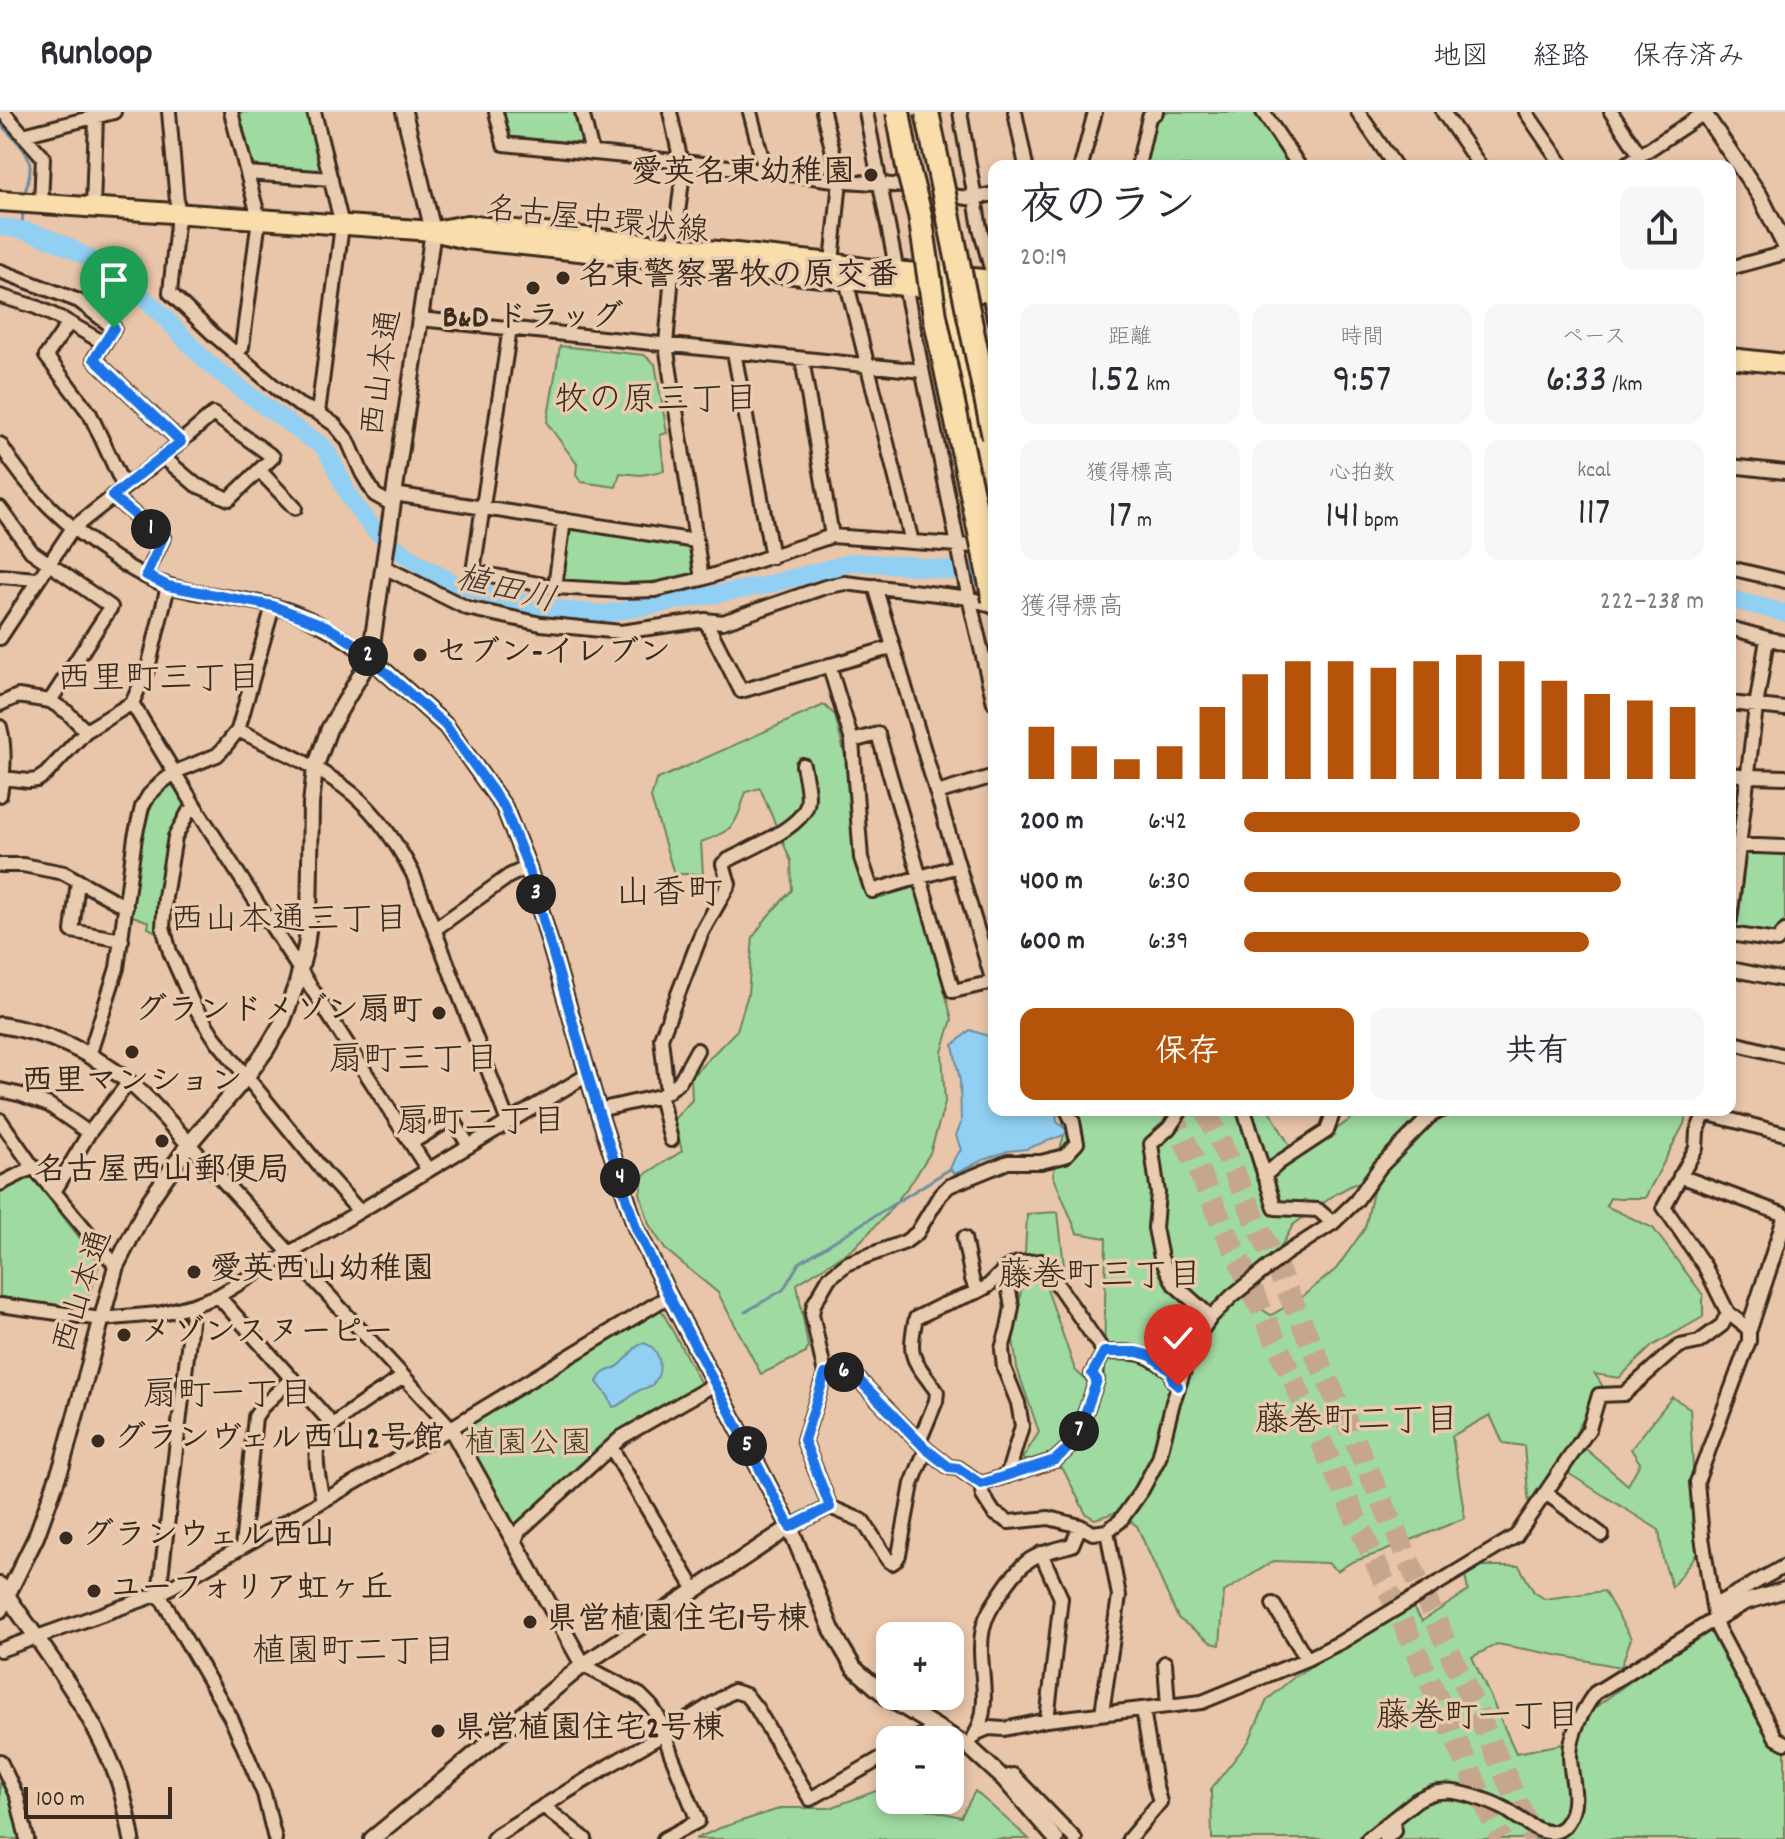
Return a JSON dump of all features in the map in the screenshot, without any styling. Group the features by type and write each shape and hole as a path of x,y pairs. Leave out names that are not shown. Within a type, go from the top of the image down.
{"highway":[{"path":"890,112 903,175 920,215"},
{"path":"902,112 919,173 920,215 935,316 988,571"},
{"path":"915,112 928,186 920,215"},
{"path":"927,112 988,408"},
{"path":"935,112 945,165 947,212"},
{"path":"944,282 988,479"},
{"path":"952,324 984,549"}],"main road":[{"name":"名古屋中環状線","path":"22,203 433,231 466,239 674,255 832,263 901,279"},
{"name":"名古屋中環状線","path":"674,255 846,280 901,279 988,286"},
{"path":"1736,359 1785,364"},
{"path":"1736,371 1785,376"}],"street":[{"path":"3,112 43,157 22,203"},
{"path":"23,135 114,112"},
{"path":"169,112 178,213 170,293 275,387 335,425 348,441 375,495 394,500 482,507 696,541"},
{"path":"231,112 259,219 242,347 236,354"},
{"path":"314,112 342,225 318,413"},
{"path":"404,112 433,231"},
{"path":"496,112 504,144 895,184 976,199 988,196"},
{"path":"582,112 592,153"},
{"path":"670,112 683,171 666,345 702,579"},
{"path":"750,112 765,170"},
{"path":"823,112 840,180 832,263"},
{"path":"866,112 879,184 988,677"},
{"path":"902,112 925,191 944,282"},
{"path":"915,112 925,191"},
{"path":"960,112 988,264"},
{"path":"1015,112 1025,160"},
{"path":"1083,160 1095,112"},
{"path":"1139,160 1149,117 1156,112"},
{"path":"1263,112 1295,160"},
{"path":"1358,112 1391,160"},
{"path":"1443,112 1476,160"},
{"path":"1526,112 1559,160"},
{"path":"1611,112 1640,155"},
{"path":"1633,160 1704,112 1760,196 1785,246"},
{"path":"93,208 96,117"},
{"path":"247,173 331,179"},
{"name":"西山本通","path":"0,1610 4,1591 36,1537 62,1465 116,1266 150,1200 189,1144 266,1050 282,1023 297,983 309,923 311,804 315,768 329,729 369,657 433,231"},
{"path":"1736,266 1785,253"},
{"path":"0,271 79,301 114,328 94,359 181,442"},
{"path":"846,280 912,542"},
{"path":"0,296 36,307 104,343"},
{"path":"420,319 922,371"},
{"path":"69,323 46,356 90,414 124,487"},
{"path":"510,328 473,572 555,587 655,590 702,579 832,536 912,542 959,550 984,549"},
{"path":"734,352 772,557"},
{"path":"802,359 832,536"},
{"path":"970,368 988,379"},
{"path":"0,638 72,529 213,414 273,457 229,499 196,485 163,457"},
{"path":"0,444 40,499 72,529 134,571 168,586 273,606 326,626 353,643 434,714 456,739 504,807 528,867 598,1110 636,1228 790,1527 832,1630 854,1668 888,1698 934,1726"},
{"path":"1736,467 1785,472"},
{"path":"259,470 295,508"},
{"path":"112,496 163,538 146,575"},
{"path":"0,508 31,551 111,607 50,701"},
{"path":"555,587 564,520"},
{"path":"384,565 467,608 541,624 621,632 705,620 723,622 838,584 969,594 988,604"},
{"path":"1736,569 1785,581"},
{"path":"0,576 37,579"},
{"path":"3,778 37,780 86,731 132,703 148,668 168,586"},
{"path":"875,586 988,963"},
{"path":"89,1056 117,968 138,819 149,795 175,772 217,755 238,730 273,606"},
{"path":"705,620 741,691 893,647"},
{"path":"1736,630 1785,643"},
{"path":"1736,840 1749,776 1767,639"},
{"path":"829,665 852,741 861,858 872,891 958,866"},
{"path":"0,704 18,696 50,701 67,712 86,731"},
{"path":"132,703 428,1170"},
{"path":"1736,704 1785,709"},
{"path":"0,727 4,742 0,795"},
{"path":"238,730 315,768 353,793 392,838 413,874 508,1122"},
{"path":"852,741 878,734 953,991 988,983"},
{"path":"671,1140 663,1094 661,1038 702,932 729,884 723,864 771,840 792,825 807,808 803,765"},
{"path":"1736,775 1785,777"},
{"path":"937,793 988,778"},
{"path":"196,808 188,813 175,837 163,927 170,952 193,1004 214,1037 359,1211"},
{"path":"1736,845 1785,847"},
{"path":"0,865 23,865 64,873 126,907"},
{"path":"435,929 509,876 528,867"},
{"path":"78,881 72,931 122,940"},
{"path":"1736,935 1777,941 1785,931"},
{"path":"1736,970 1785,980"},
{"path":"0,1025 21,1028 74,1047 129,1082 451,1428 583,1665 640,1695 659,1718 698,1821 664,1839"},
{"path":"1736,1044 1785,1056"},
{"path":"598,1110 663,1094 680,1081 697,1050"},
{"path":"0,1305 101,1319 158,1314 218,1296 589,1074"},
{"path":"54,1192 89,1133 129,1082"},
{"path":"0,1090 49,1105 89,1133"},
{"path":"1070,1116 1077,1143 1065,1156 1041,1162 1008,1162 957,1181 940,1195 917,1233 905,1242 848,1263 829,1278 814,1304 812,1314 825,1374 804,1440 830,1507 863,1521 888,1560 892,1563 896,1560 912,1484 937,1392 916,1364 911,1349 916,1318 977,1292 1005,1269 1018,1263 1041,1261 1104,1352"},
{"path":"1177,1116 1151,1144 1158,1193 1155,1228 1161,1258 1174,1284 1211,1317"},
{"path":"1246,1116 1275,1208 1318,1210 1333,1223"},
{"path":"1264,1176 1327,1131 1332,1116"},
{"path":"825,1374 845,1372 859,1380 922,1445 949,1467 958,1468 981,1484 983,1496 994,1513 1009,1522 1049,1518 1080,1526 1093,1533 1107,1531 1120,1521 1159,1458 1178,1386 1194,1341 1211,1317 1285,1254 1333,1223 1356,1201 1380,1167 1430,1116"},
{"path":"1703,1116 1697,1132 1696,1148 1664,1207 1705,1267 1728,1313 1749,1329"},
{"path":"1720,1116 1785,1134"},
{"path":"411,1143 452,1118 469,1146"},
{"path":"0,1120 34,1167 116,1266"},
{"path":"0,1184 34,1167"},
{"path":"1680,1176 1785,1217 1749,1329 1749,1341 1697,1482 1702,1537 1718,1629 1776,1738 1785,1743"},
{"path":"964,1238 977,1292"},
{"path":"1005,1269 1012,1307 1002,1349 1004,1368 1018,1403 1022,1426 1007,1476"},
{"path":"218,1296 333,1425"},
{"path":"0,1650 159,1594 451,1428 669,1296"},
{"path":"193,1305 159,1594 231,1718 264,1794 275,1839"},
{"path":"977,1733 989,1728 1004,1729 1047,1720 1202,1702 1341,1642 1516,1536 1589,1429 1599,1395 1624,1394 1680,1346 1699,1342 1722,1325 1728,1313"},
{"path":"1104,1352 1137,1352 1151,1356 1172,1372 1178,1386"},
{"path":"981,1484 1055,1460 1075,1442 1097,1380 1092,1374 1104,1352"},
{"path":"323,1501 318,1447 333,1425 403,1377"},
{"path":"242,1547 255,1417 292,1378"},
{"path":"515,1541 519,1531 622,1437 715,1384"},
{"path":"611,1447 695,1590"},
{"path":"1546,1493 1602,1535"},
{"path":"378,1837 583,1665 790,1527 830,1507"},
{"path":"968,1746 977,1733 984,1713 983,1628 989,1611 1028,1558 1072,1545 1080,1526"},
{"path":"1102,1713 1119,1596 1107,1531"},
{"path":"1041,1553 1061,1598 1047,1720"},
{"path":"1368,1839 1417,1800 1442,1791 1472,1796 1502,1807 1551,1833 1564,1828 1574,1812 1570,1754 1575,1728 1583,1709 1595,1693 1785,1566"},
{"path":"1714,1613 1785,1590"},
{"path":"4,1591 96,1732 119,1784 132,1839"},
{"path":"1273,1604 1307,1659"},
{"path":"1165,1663 1168,1706"},
{"path":"493,1839 733,1691 746,1695 757,1709 810,1799 876,1761"},
{"path":"1129,1839 1160,1802 1143,1709"},
{"path":"964,1744 1003,1778 1056,1839"},
{"path":"0,1761 17,1797 27,1839"},
{"path":"1003,1778 1013,1775 1075,1839"},
{"path":"543,1806 585,1839"},
{"path":"1385,1839 1394,1831 1393,1820"}],"green space":[{"path":"237,112 308,112 322,167 319,171 252,168"},
{"path":"503,112 575,112 582,143 510,137"},
{"path":"1163,112 1259,112 1292,160 1144,160 1153,119"},
{"path":"560,346 644,355 655,364 667,433 660,435 664,471 641,475 620,473 616,487 581,482 576,475 577,464 547,423"},
{"path":"567,526 691,546 695,573 693,576 615,587 560,581"},
{"path":"824,705 835,715 851,781 871,897 917,887 952,1019 942,1052 945,1103 930,1153 885,1216 854,1248 797,1284 808,1346 806,1353 761,1374 718,1293 665,1249 649,1224 640,1193 644,1175 682,1151 674,1119 692,1100 691,1077 737,1030 748,994 753,937 792,890 791,861 760,788 746,792 736,819 728,830 701,842 703,874 674,874 651,798 656,780"},
{"path":"170,781 188,808 160,934 148,928 149,922 130,915 142,824 152,800"},
{"path":"1746,852 1785,854 1785,919 1774,934 1737,927"},
{"path":"1062,1116 1272,1116 1297,1158 1355,1116 1686,1116 1645,1198 1610,1198 1606,1206 1653,1228 1703,1295 1703,1317 1652,1346 1619,1378 1595,1374 1602,1385 1573,1438 1628,1485 1640,1463 1631,1449 1672,1397 1690,1408 1697,1553 1672,1587 1663,1559 1659,1530 1555,1465 1529,1506 1524,1446 1503,1443 1490,1415 1452,1436 1465,1518 1352,1562 1337,1571 1328,1563 1274,1561 1224,1592 1220,1645 1212,1643 1178,1618 1137,1526 1117,1512 1095,1519 1086,1514 1063,1469 1022,1459 1039,1432 1017,1368 1013,1339 1024,1274 1027,1214 1058,1212 1064,1266 1045,1283 1075,1370 1087,1381 1104,1374 1106,1238 1077,1233 1053,1175 1064,1135","holes":["1368,1179 1375,1183 1365,1228 1336,1269 1298,1300 1271,1315 1250,1302 1293,1225 1337,1193"]},
{"path":"28,1176 33,1178 99,1263 82,1310 0,1297 0,1187"},
{"name":"植園公園","path":"658,1310 662,1311 700,1382 698,1387 613,1435 515,1527 459,1432 460,1427"},
{"path":"1481,1566 1519,1566 1534,1592 1545,1599 1604,1591 1631,1638 1621,1667 1497,1644 1472,1657 1516,1753 1581,1738 1586,1714 1709,1626 1769,1741 1785,1745 1785,1839 1212,1839 1211,1789 1249,1741 1267,1700 1294,1677 1412,1607 1422,1621 1468,1591 1465,1575"},
{"path":"0,1775 13,1797 23,1839 0,1839"},
{"path":"876,1791 876,1814 948,1814 961,1817 975,1791 1029,1839 695,1839 782,1808 830,1808"}],"water":[{"path":"970,1030 988,1036 988,1116 1056,1116 1057,1122 1068,1131 1026,1149 1008,1151 983,1160 955,1174 950,1169 961,1150 956,1135 961,1123 960,1081 953,1045"},
{"path":"643,1343 654,1349 659,1361 659,1374 650,1387 613,1407 597,1382"}],"waterway":[{"path":"0,124 29,159 30,173 24,197"},
{"path":"22,228 23,209"},
{"name":"植田川","path":"0,227 22,230 65,246 126,284 160,313 212,366 322,445 349,496 377,532 422,566 456,584 503,599 603,614 763,586 854,562 988,576"},
{"name":"植田川","path":"1736,601 1785,613"},
{"path":"745,1312 783,1290 799,1263 950,1169"}],"tunnel":[{"path":"1174,1116 1501,1839"},
{"path":"1209,1116 1534,1839"}],"place":[{"name":"愛英名東幼稚園","path":"871,175"},
{"name":"名東警察署牧の原交番","path":"563,278"},
{"name":"B&D ドラッグ","path":"533,288"},
{"name":"セブン-イレブン","path":"420,655"},
{"name":"グランドメゾン扇町","path":"439,1013"},
{"name":"西里マンション","path":"132,1052"},
{"name":"名古屋西山郵便局","path":"162,1141"},
{"name":"愛英西山幼稚園","path":"194,1272"},
{"name":"メゾンスヌーピー","path":"124,1335"},
{"name":"グランヴェル西山2号館","path":"98,1441"},
{"name":"グランウェル西山","path":"66,1538"},
{"name":"ユーフォリア虹ヶ丘","path":"94,1591"},
{"name":"県営植園住宅1号棟","path":"530,1622"},
{"name":"県営植園住宅2号棟","path":"438,1731"}],"district":[{"name":"牧の原三丁目","path":"656,402"},
{"name":"西里町三丁目","path":"159,681"},
{"name":"山香町","path":"669,896"},
{"name":"西山本通三丁目","path":"289,922"},
{"name":"扇町三丁目","path":"414,1062"},
{"name":"扇町二丁目","path":"481,1124"},
{"name":"藤巻町三丁目","path":"1100,1278"},
{"name":"扇町一丁目","path":"228,1397"},
{"name":"藤巻町二丁目","path":"1357,1423"},
{"name":"植園町二丁目","path":"354,1654"},
{"name":"藤巻町一丁目","path":"1478,1719"}],"route":[{"path":"114,328 94,359 181,442 112,496 163,538 146,575 168,586 273,606 326,626 353,643 446,726 504,807 528,867 598,1110 636,1228 790,1527 830,1507 804,1440 825,1374 845,1372 859,1380 926,1449 949,1467 958,1468 981,1484 1055,1460 1075,1442 1097,1380 1092,1374 1104,1352 1137,1352 1151,1356 1172,1372 1178,1386"}]}
